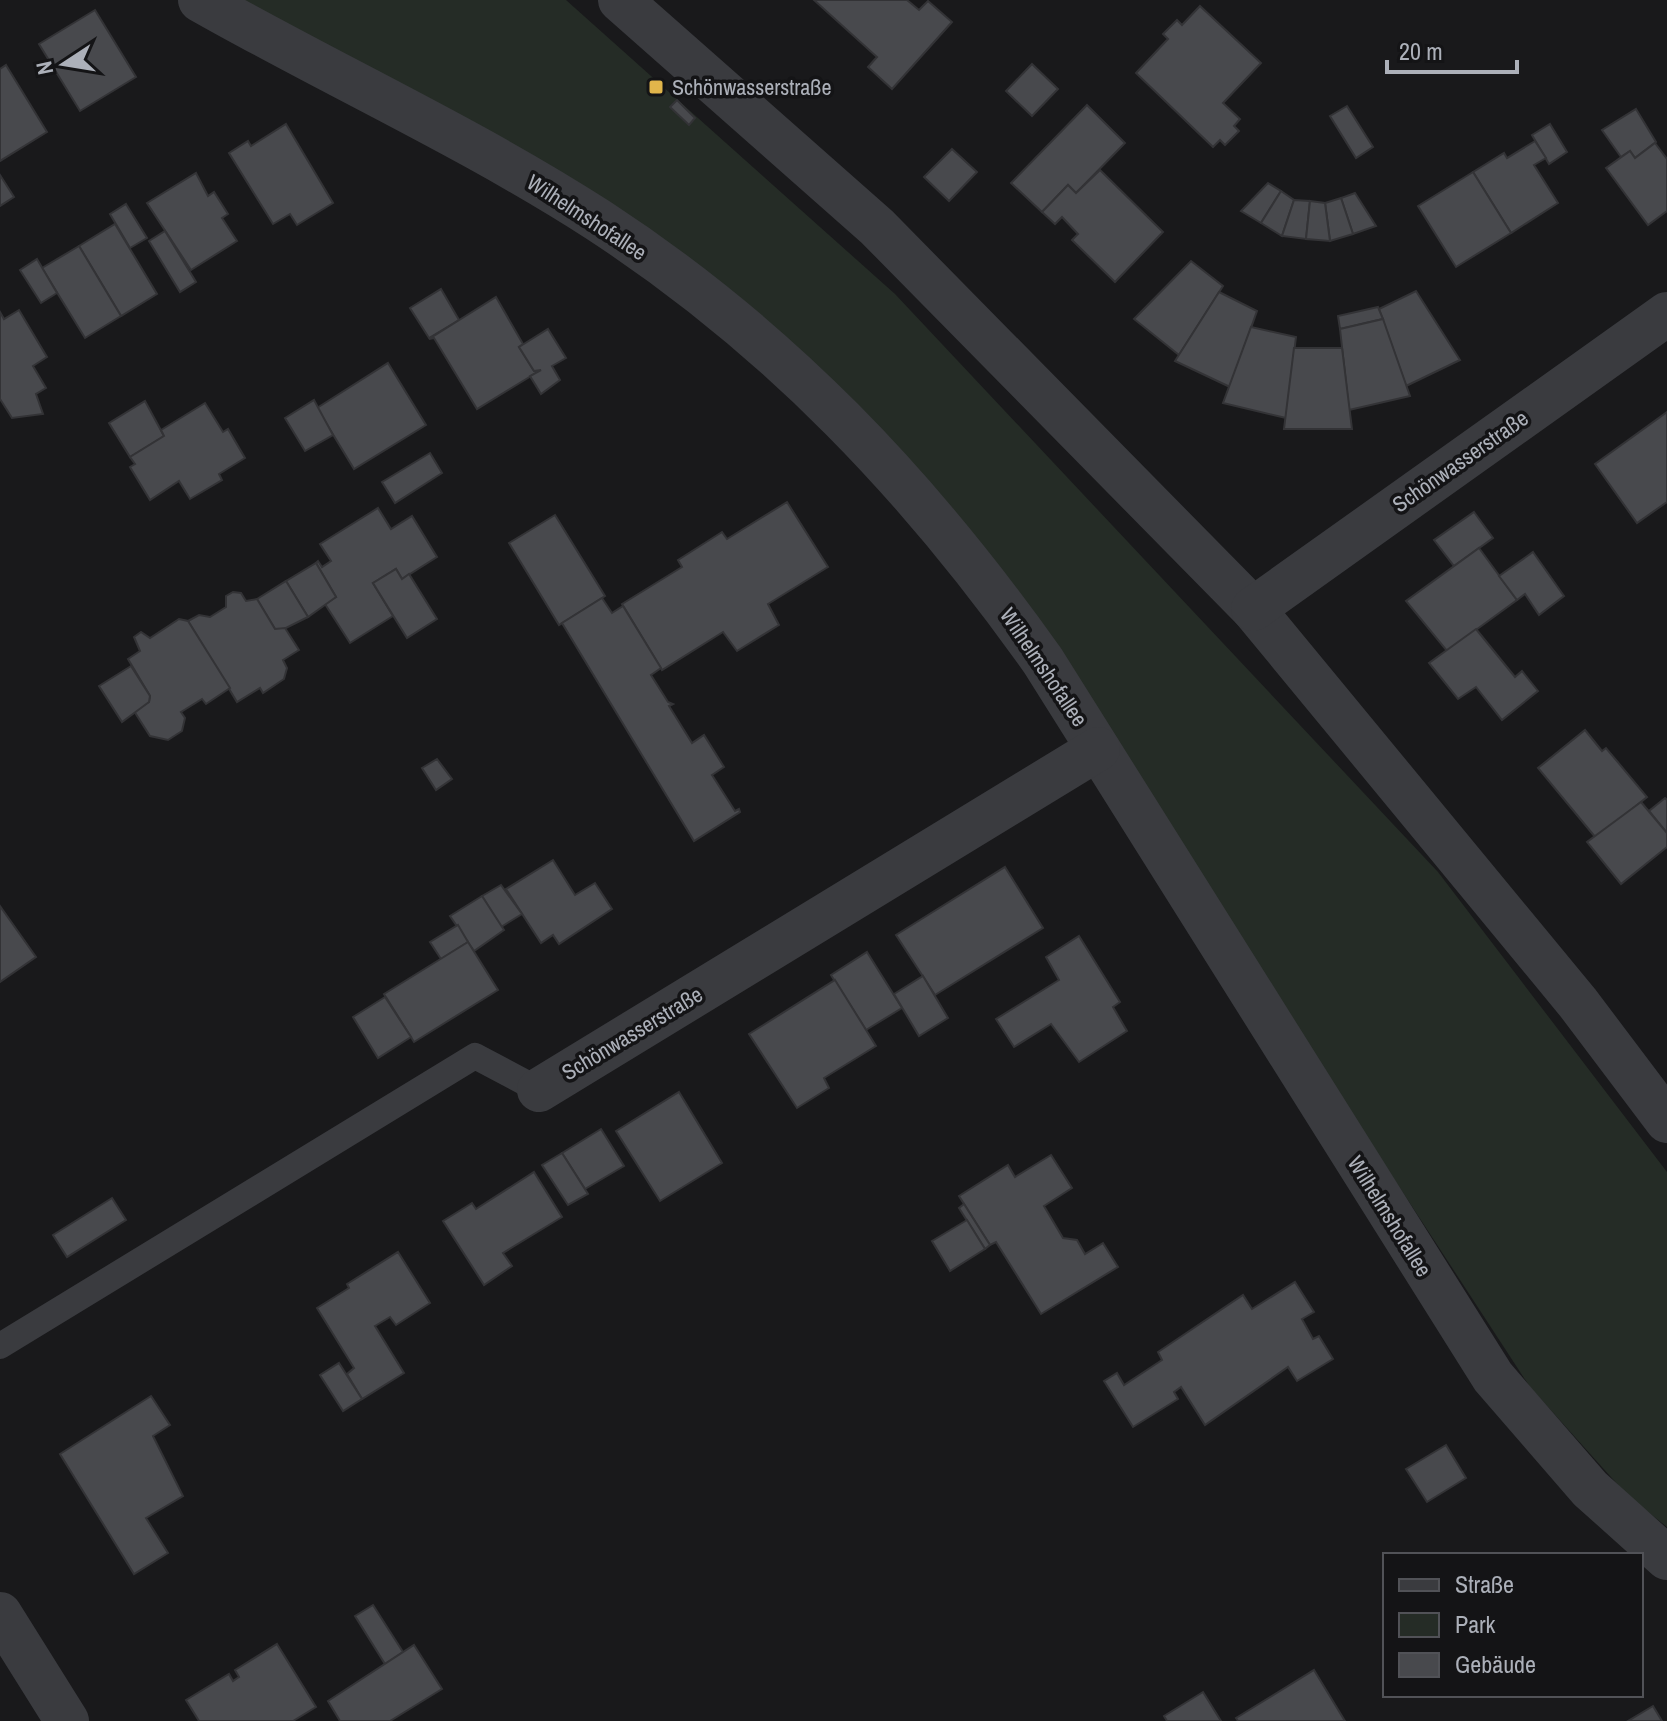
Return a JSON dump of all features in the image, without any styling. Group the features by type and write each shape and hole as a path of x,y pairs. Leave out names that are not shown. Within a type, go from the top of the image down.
{"street":[{"name":"Wilhelmshofallee","path":"200,0 598,220 709,299 830,403 928,510 992,589 1098,749 1493,1377 1590,1489 1667,1558"},
{"path":"620,0 877,227 1253,609 1578,1003 1667,1121"},
{"name":"Schönwasserstraße","path":"1253,609 1667,314"},
{"name":"Schönwasserstraße","path":"539,1090 1098,749"},
{"path":"0,1614 67,1721"}],"lane":[{"name":"Schönwasserstraße","path":"0,1346 475,1056 539,1090"}],"green space":[{"path":"238,0 566,0 895,294 1438,872 1667,1172 1667,1527 1628,1496 1530,1387 1151,807 848,400"}],"building":[{"path":"814,0 907,0 919,10 928,1 952,22 892,89 868,67 877,57"},
{"path":"1200,6 1261,63 1223,103 1240,119 1234,126 1239,131 1225,145 1220,140 1213,147 1136,73 1168,39 1163,34 1177,20 1182,25"},
{"path":"95,10 136,77 80,111 39,44"},
{"path":"1032,64 1058,89 1032,116 1006,91"},
{"path":"6,65 47,132 0,161 0,69"},
{"path":"677,100 695,118 689,125 670,107"},
{"path":"1087,105 1125,143 1076,193 1068,185 1042,212 1011,183"},
{"path":"1347,106 1373,147 1356,158 1330,116"},
{"path":"1636,109 1656,142 1635,158 1630,151 1621,157 1602,130"},
{"path":"286,124 333,203 297,225 290,214 273,224 229,153 248,141 251,146"},
{"path":"1550,124 1567,152 1549,164 1532,135"},
{"path":"1535,141 1546,158 1534,165 1558,203 1511,233 1473,172 1504,153 1507,158"},
{"path":"1655,143 1667,159 1667,211 1648,225 1606,168 1630,151 1635,158"},
{"path":"952,149 977,172 949,201 924,177"},
{"path":"1100,170 1163,232 1115,282 1072,240 1078,234 1062,217 1055,224 1042,212 1068,185 1076,193"},
{"path":"1473,172 1511,233 1456,267 1418,206"},
{"path":"196,173 208,196 214,192 228,214 222,218 237,241 191,270 147,203"},
{"path":"0,175 14,197 0,206"},
{"path":"1268,183 1281,191 1261,223 1241,211"},
{"path":"1281,191 1294,200 1282,236 1261,223"},
{"path":"1355,193 1376,226 1353,234 1341,198"},
{"path":"1341,198 1353,234 1330,241 1325,203"},
{"path":"1294,200 1310,201 1306,239 1282,236"},
{"path":"1310,201 1325,203 1330,241 1306,239"},
{"path":"126,204 147,238 130,248 110,214"},
{"path":"115,224 157,294 121,316 79,246"},
{"path":"165,231 196,282 180,292 149,241"},
{"path":"79,246 121,316 85,338 42,268"},
{"path":"37,259 57,293 41,303 20,270"},
{"path":"1191,261 1223,286 1179,355 1134,319"},
{"path":"441,289 459,320 429,338 410,308"},
{"path":"1416,291 1460,360 1406,386 1379,309"},
{"path":"1219,292 1257,311 1230,387 1175,361"},
{"path":"496,297 523,344 519,347 534,371 541,370 477,409 434,338 429,339"},
{"path":"1378,307 1383,319 1340,329 1338,316"},
{"path":"19,310 47,357 33,366 46,388 36,394 43,414 12,418 0,399 0,312 4,319"},
{"path":"1383,319 1410,396 1349,410 1340,329"},
{"path":"1251,327 1296,337 1286,418 1223,403"},
{"path":"548,329 566,358 552,366 560,380 541,394 530,376 541,370 534,371 519,347"},
{"path":"1294,348 1342,348 1352,429 1284,429"},
{"path":"388,363 426,425 354,469 317,408"},
{"path":"314,400 333,435 305,451 285,418"},
{"path":"145,401 164,436 130,457 109,423"},
{"path":"205,403 223,432 228,429 245,458 219,474 222,480 190,499 179,481 150,500 130,467 135,464 130,457 164,436 161,430"},
{"path":"1667,412 1667,502 1637,523 1595,464"},
{"path":"430,453 442,473 395,503 382,482"},
{"path":"787,502 828,567 768,604 779,625 737,651 723,632 662,670 622,604 682,567 678,560 722,532 727,539"},
{"path":"378,508 391,529 412,516 437,557 402,579 396,569 373,583 393,616 350,643 325,604 336,597 316,563 318,561 322,567 331,561 320,544"},
{"path":"1474,512 1493,538 1454,566 1434,540"},
{"path":"555,515 605,596 559,625 509,543"},
{"path":"1479,548 1517,600 1447,651 1406,601"},
{"path":"1533,552 1564,596 1539,615 1525,594 1517,600 1499,576"},
{"path":"316,563 336,597 308,617 286,581"},
{"path":"396,569 402,579 409,574 437,619 407,638 373,583"},
{"path":"286,581 308,617 282,630 275,629 257,599"},
{"path":"233,592 241,593 246,601 257,599 275,629 285,628 299,650 283,660 287,668 284,679 263,693 260,688 237,702 188,621 199,615 210,617 226,607 226,596"},
{"path":"602,598 612,613 623,606 661,668 651,675 668,702 673,704 669,706 692,743 704,735 724,767 712,775 735,811 739,809 740,812 694,841 562,623"},
{"path":"179,619 188,621 230,688 206,704 202,699 181,712 185,718 182,731 168,740 150,736 134,711 149,702 150,696 128,659 140,651 134,637 141,632 150,638"},
{"path":"1476,629 1515,677 1522,671 1538,691 1502,720 1476,687 1458,699 1429,663"},
{"path":"131,666 150,696 149,702 122,722 99,686"},
{"path":"1585,730 1602,751 1606,748 1647,797 1596,838 1538,768"},
{"path":"437,759 452,779 436,790 422,768"},
{"path":"1665,798 1667,800 1667,833 1649,811"},
{"path":"1641,802 1667,833 1667,847 1621,884 1587,842"},
{"path":"553,860 575,895 595,883 612,909 559,944 553,935 541,943 506,889"},
{"path":"1005,867 1043,928 935,995 896,935"},
{"path":"501,885 522,914 501,927 482,896"},
{"path":"482,896 504,930 474,951 450,916"},
{"path":"0,906 36,957 0,982"},
{"path":"458,925 468,942 441,959 430,942"},
{"path":"1079,936 1120,1002 1113,1007 1127,1031 1079,1062 1051,1024 1014,1047 996,1019 1059,980 1046,957"},
{"path":"468,942 498,990 414,1042 384,994"},
{"path":"867,952 902,1008 866,1030 831,975"},
{"path":"923,976 948,1018 919,1036 894,994"},
{"path":"835,980 876,1046 824,1078 829,1088 797,1108 749,1034"},
{"path":"385,997 411,1037 378,1058 353,1017"},
{"path":"679,1092 722,1163 660,1201 616,1131"},
{"path":"601,1129 624,1166 585,1189 562,1153"},
{"path":"562,1153 588,1194 568,1205 542,1165"},
{"path":"1051,1155 1072,1188 1044,1206 1063,1238 1077,1240 1085,1254 1103,1243 1118,1267 1041,1314 996,1242 990,1245 959,1196 1008,1165 1015,1177"},
{"path":"534,1172 562,1217 503,1253 512,1266 484,1285 443,1221 472,1203 476,1209"},
{"path":"112,1198 126,1220 67,1257 53,1235"},
{"path":"964,1204 990,1245 985,1249 959,1208"},
{"path":"967,1220 985,1249 950,1271 932,1241"},
{"path":"398,1252 430,1303 396,1325 390,1317 375,1326 404,1373 362,1399 347,1374 354,1368 317,1308 349,1288 347,1284"},
{"path":"1295,1282 1314,1312 1302,1319 1313,1339 1319,1336 1333,1359 1297,1381 1288,1367 1205,1425 1181,1387 1174,1392 1178,1399 1133,1427 1104,1381 1117,1373 1124,1385 1162,1360 1158,1352 1243,1295 1252,1309"},
{"path":"339,1363 362,1399 343,1411 320,1375"},
{"path":"151,1396 170,1425 153,1436 183,1496 146,1518 168,1553 134,1574 60,1454"},
{"path":"1446,1445 1466,1478 1427,1502 1406,1469"},
{"path":"373,1605 403,1652 385,1664 355,1616"},
{"path":"277,1644 316,1707 293,1721 199,1721 186,1700 229,1674 233,1681 239,1677 235,1670"},
{"path":"414,1645 442,1689 390,1721 340,1721 328,1701"},
{"path":"1314,1670 1345,1721 1238,1721 1236,1718"},
{"path":"1203,1692 1221,1721 1167,1721 1164,1716"},
{"path":"1653,1706 1662,1721 1628,1721"}],"place":[{"name":"Schönwasserstraße","path":"656,87"}]}
